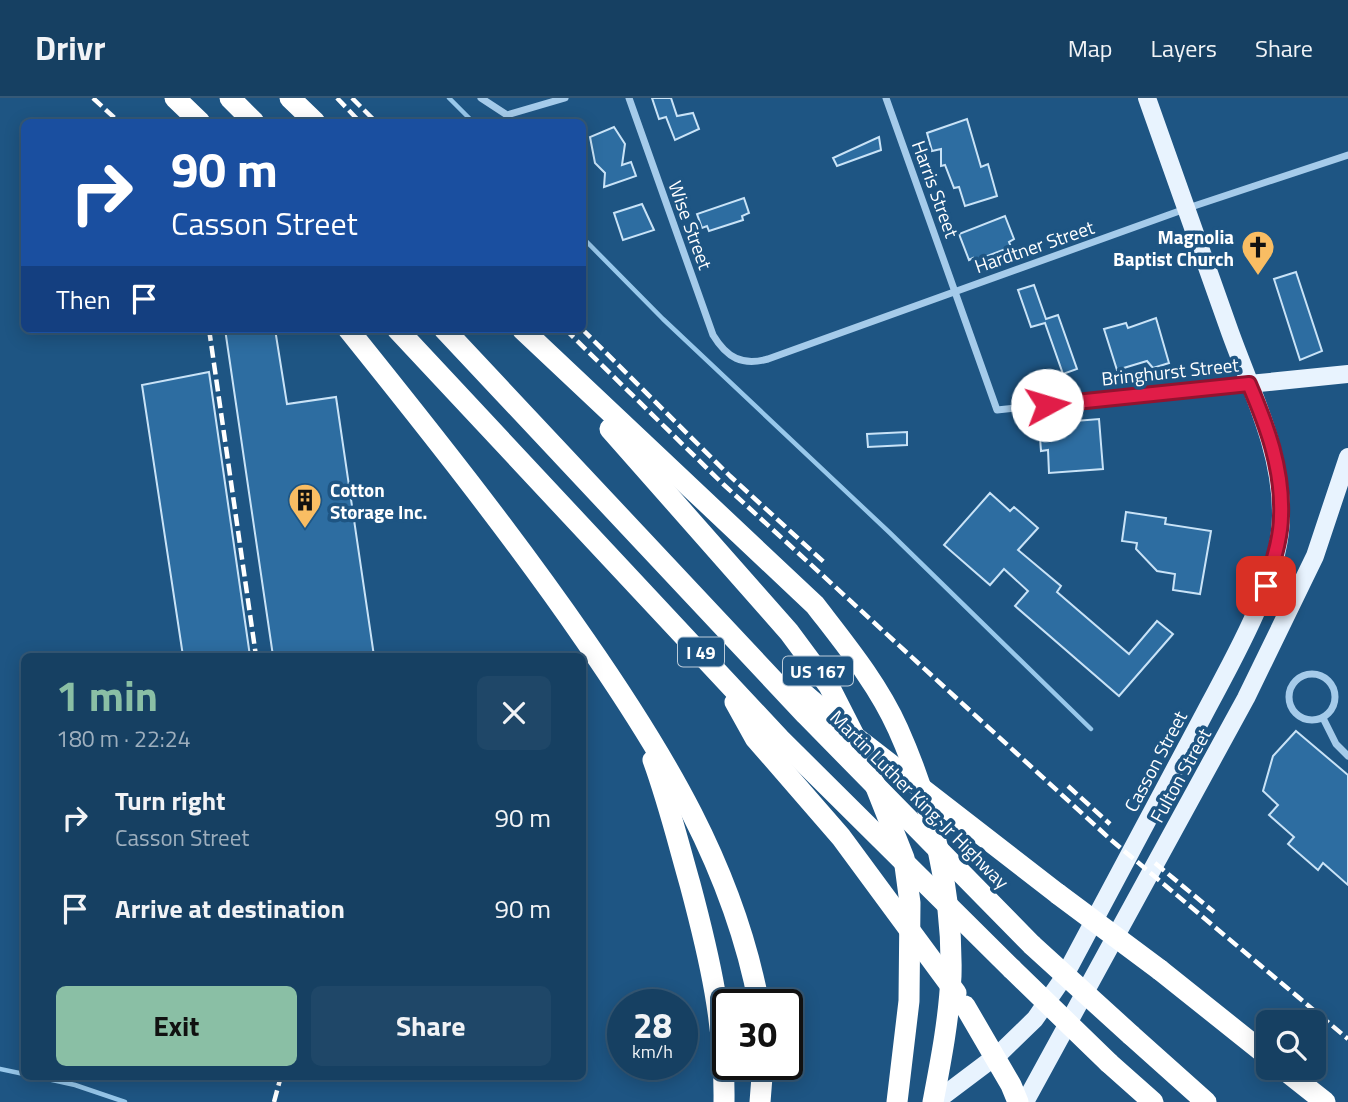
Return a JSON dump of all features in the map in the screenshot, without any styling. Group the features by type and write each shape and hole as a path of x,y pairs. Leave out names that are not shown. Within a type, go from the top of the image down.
{"highway":[{"path":"164,98 182,119"},
{"path":"175,98 197,119"},
{"path":"230,98 251,119"},
{"path":"290,98 312,119"},
{"path":"351,333 485,501 634,709 688,800 717,861 751,960 756,989"},
{"name":"I 49","path":"401,333 780,739 1012,969 1153,1102"},
{"name":"Martin Luther King, Jr Highway","path":"448,333 815,724 1032,945 1206,1102"},
{"path":"526,333 815,605 851,651 897,727 931,822 946,895 951,974 946,1038 934,1102"},
{"name":"US 167","path":"526,333 789,632 829,686 860,747 904,858 910,903 909,1001 897,1102"},
{"path":"710,612 845,729 1256,1047"},
{"path":"714,667 755,737 841,837 965,1006 1018,1102"},
{"path":"634,709 667,799 715,978 725,1063 724,1102"},
{"path":"760,1102 762,1080"},
{"path":"1297,1080 1325,1102"}],"main road":[{"name":"Casson Street","path":"934,1102 1000,1053 1035,1019 1064,976 1253,617 1266,586 1282,517 1279,475 1270,434 1249,384 1147,98"},
{"name":"Bringhurst Street","path":"1249,384 1348,374"},
{"name":"Fulton Street","path":"1025,1102 1246,698 1315,556 1348,457"}],"street":[{"path":"481,98 507,115 565,98"},
{"name":"Wise Street","path":"629,98 713,335 731,358"},
{"name":"Harris Street","path":"886,98 997,410"},
{"name":"Hardtner Street","path":"731,358 754,363 768,359 1185,209 1348,155"},
{"name":"Bringhurst Street","path":"997,410 1249,384"},
{"path":"1313,674 1335,687 1336,702 1330,713 1323,718 1312,721 1297,715 1290,707 1287,696 1292,684 1300,676 1313,674"},
{"path":"1323,718 1336,744 1348,756"}],"building":[{"path":"652,98 671,98 677,116 693,113 699,129 675,140 666,117 659,119"},
{"path":"967,119 981,167 988,164 997,196 965,206 959,187 954,188 945,165 941,166 941,149 932,151 927,133"},
{"path":"614,127 625,144 622,165 631,162 636,176 604,187 605,173 595,163 590,137"},
{"path":"879,137 881,150 837,166 833,158"},
{"path":"744,198 749,213 742,216 743,220 709,231 707,226 702,228 697,214"},
{"path":"642,204 654,230 623,240 614,213"},
{"path":"1005,216 1014,239 1009,242 1011,247 974,261 973,258 969,260 959,234"},
{"path":"1296,272 1322,351 1300,360 1274,279"},
{"path":"1034,285 1046,319 1058,315 1077,369 1063,374 1045,323 1031,327 1018,290"},
{"path":"1156,318 1169,363 1153,368 1147,361 1117,370 1104,329 1126,323 1128,328"},
{"name":"Cotton Storage Inc.","path":"226,333 276,333 287,404 336,397 374,653 273,653"},
{"path":"209,372 250,653 183,653 142,385"},
{"path":"1099,419 1103,469 1049,473 1048,450 1041,451 1039,424"},
{"path":"907,432 907,445 868,447 867,434"},
{"path":"990,493 1010,511 1014,507 1038,528 1018,550 1061,586 1057,592 1129,654 1157,621 1173,634 1119,696 1015,606 1028,591 1004,569 990,585 944,545"},
{"path":"1126,512 1166,518 1165,524 1211,531 1200,594 1173,590 1175,574 1157,571 1136,549 1137,543 1122,541"},
{"path":"1296,731 1348,775 1348,885 1323,863 1318,870 1288,844 1294,837 1269,815 1278,805 1263,791 1273,756"}],"waterway":[{"path":"449,98 470,119"},
{"path":"586,241 663,319 890,533 1091,729"},
{"path":"0,1069 21,1073"},
{"path":"52,1080 125,1102"}],"railway":[{"path":"93,98 116,119"},
{"path":"337,98 357,119"},
{"path":"352,98 373,119"},
{"path":"210,333 256,653"},
{"path":"569,333 723,484 1110,839 1348,1039"},
{"path":"586,333 730,476 826,564"},
{"path":"1068,786 1110,824"},
{"path":"1155,863 1214,912"},
{"path":"274,1102 280,1080"}],"place":[{"name":"Magnolia Baptist Church","path":"1258,277"},
{"name":"Cotton Storage Inc.","path":"305,530"}],"route":[{"path":"1047,405 1249,384 1270,434 1279,475 1282,517 1266,586"}]}
